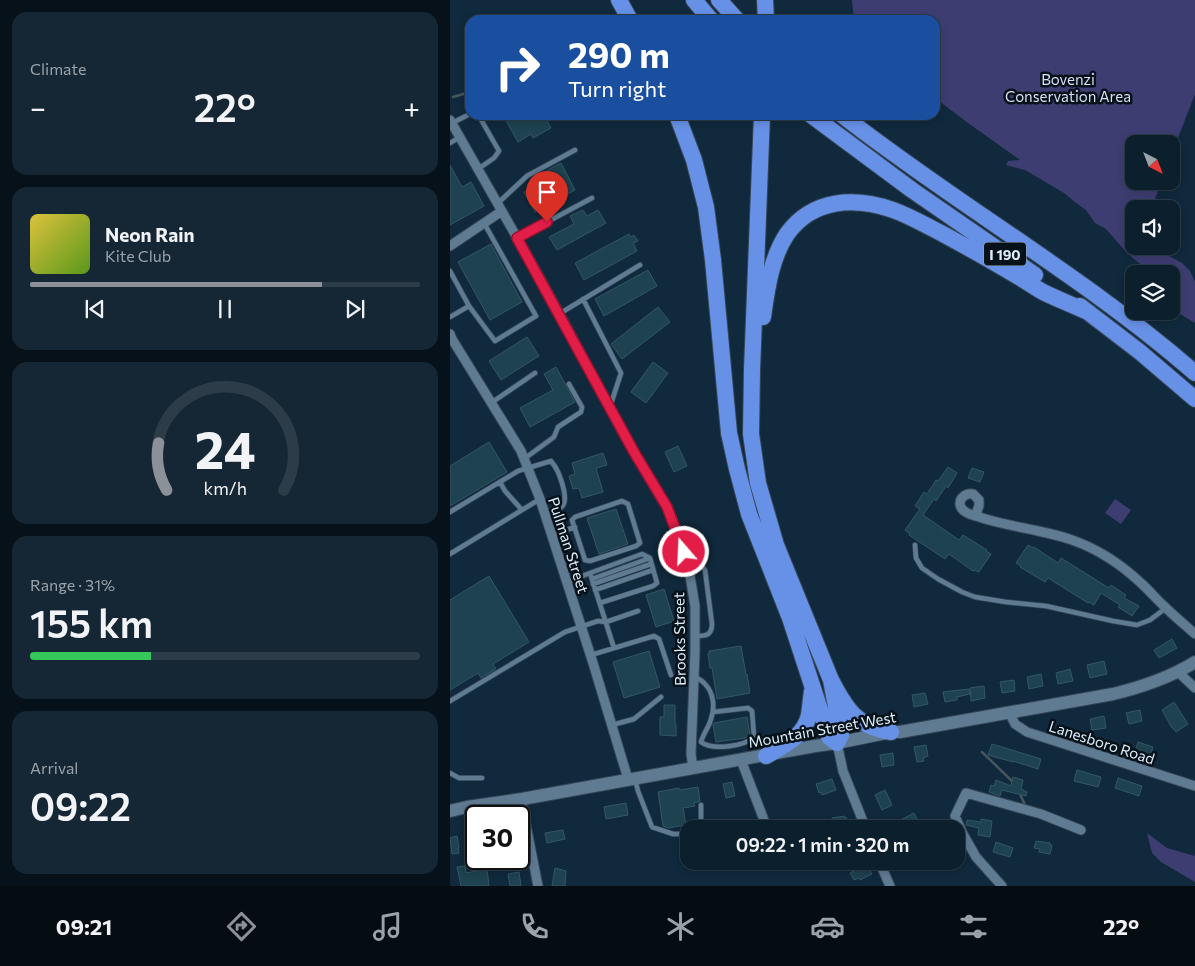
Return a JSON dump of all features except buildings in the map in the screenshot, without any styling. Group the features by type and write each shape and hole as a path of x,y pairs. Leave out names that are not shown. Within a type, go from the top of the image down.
{"highway":[{"path":"619,0 627,15"},
{"path":"694,0 707,15"},
{"path":"719,0 732,15"},
{"path":"765,0 766,15"},
{"path":"678,120 694,160 706,207 713,260 729,433 737,469 749,514 790,618 829,737 837,743 841,735 831,680"},
{"path":"762,120 751,434 758,483 776,545 831,680 844,704 855,717 874,728 891,732"},
{"name":"I 190","path":"818,120 912,190 1088,312 1140,352 1195,399"},
{"name":"I 190","path":"848,120 876,142 1088,289 1148,334 1195,373"},
{"path":"752,370 771,272 782,242 793,226 804,217 816,209 836,203 853,202 877,206 908,216 965,246 1043,292 1088,312"},
{"path":"766,756 793,740 806,725 809,716 812,686"}],"main road":[{"name":"Mountain Street West","path":"450,810 1118,693 1146,685 1178,672 1195,662"}],"street":[{"name":"Brooks Street","path":"451,122 500,207 634,452 667,507 681,542 695,606 691,754 693,768"},
{"path":"450,246 484,223 500,207"},
{"name":"Pullman Street","path":"451,338 524,459 540,499 612,724 632,779"},
{"path":"975,516 1046,532 1074,540 1090,548 1113,561 1130,574 1195,634"},
{"path":"1178,672 1195,688"},
{"name":"Lanesboro Road","path":"1009,712 1015,724 1027,732 1195,786"},
{"path":"837,743 843,770 862,820"},
{"path":"741,760 764,820"},
{"path":"1002,886 976,857 959,825 956,816 966,793 1041,814 1080,830"},
{"path":"521,799 538,886"},
{"path":"883,870 890,886"}],"lane":[{"path":"451,122 465,116"},
{"path":"478,168 494,158 499,152 481,120"},
{"path":"450,143 460,137"},
{"path":"500,207 527,176 574,150"},
{"path":"517,238 592,198"},
{"path":"450,270 469,306 495,341 536,316 484,223"},
{"path":"559,314 640,265"},
{"path":"583,299 621,372 610,408"},
{"path":"450,317 469,306"},
{"path":"491,403 535,373"},
{"path":"524,459 554,437 558,428 581,412 582,407 569,384"},
{"path":"450,512 518,471 551,461 557,468 566,496 564,505 554,512 545,515"},
{"path":"500,482 505,491 522,510"},
{"path":"451,552 540,499"},
{"path":"622,501 628,504 640,543 590,561 585,560 575,527 572,520 575,517 622,501"},
{"path":"552,535 575,527"},
{"path":"915,545 916,558 922,568 962,592 975,597 1046,606 1137,625 1150,620 1166,608"},
{"path":"592,579 642,554 650,558 657,583 653,586 600,603"},
{"path":"686,562 702,566 705,570 712,624 709,634 695,636"},
{"path":"567,582 592,579 651,564"},
{"path":"595,590 653,570"},
{"path":"592,579 614,648"},
{"path":"450,700 565,632 598,621 606,622 638,612"},
{"path":"590,655 654,636 659,639 671,675"},
{"path":"694,676 706,685 712,693 714,706 711,720 701,742 714,746 738,745 750,741 754,737 752,711 748,708 713,712"},
{"path":"612,724 634,719 662,697"},
{"path":"450,773 459,778 482,778"},
{"path":"632,779 652,827 673,834 680,834"},
{"path":"701,805 701,820"}],"green space":[{"name":"Bovenzi Conservation Area","path":"852,0 1195,0 1195,94 1179,135 1125,135 1125,190 1158,190 1155,200 1125,200 1125,251 1106,229 1095,223 1086,210 1064,193 1025,170 1006,165 1008,161 1020,160 940,102 940,15 854,15"},
{"name":"Bovenzi Conservation Area","path":"1129,255 1167,255 1182,263 1190,271 1195,282 1195,323 1180,314 1180,265 1140,264"},
{"path":"1115,499 1131,510 1121,524 1105,513"},
{"path":"1147,833 1167,848 1195,856 1195,882 1161,862 1152,853"}],"waterway":[{"path":"453,97 465,93"},
{"path":"982,752 1014,783"},
{"path":"1019,792 1026,807"}],"route":[{"path":"547,222 517,238 634,452 667,507 684,552"}]}
